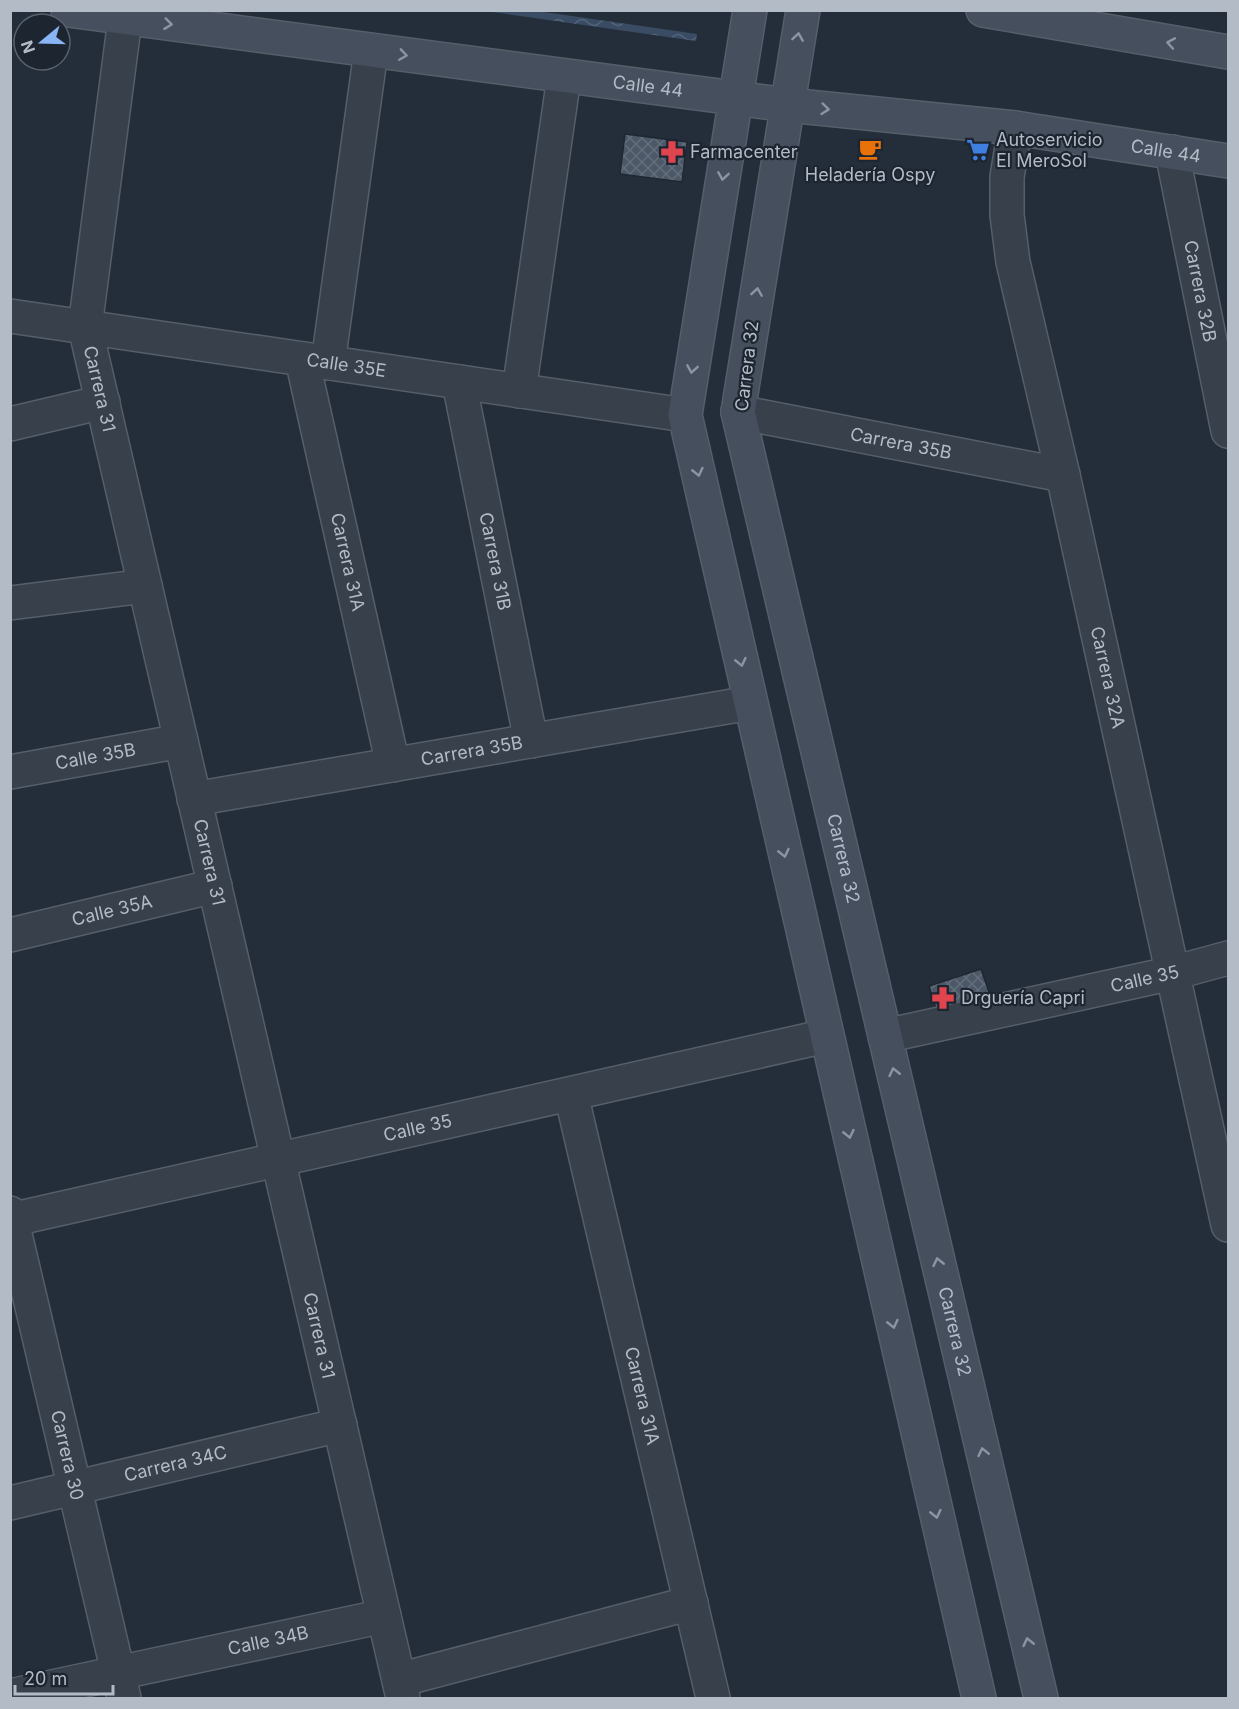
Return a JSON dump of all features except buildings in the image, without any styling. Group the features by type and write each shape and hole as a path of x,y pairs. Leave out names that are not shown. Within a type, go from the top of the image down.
{"street":[{"name":"Calle 44","path":"68,10 788,105 1015,128 1228,161"},
{"path":"750,10 685,415 979,1698"},
{"name":"Carrera 32","path":"802,10 738,412 1041,1698"},
{"path":"983,10 1037,15 1228,52"},
{"name":"Carrera 31","path":"125,19 85,327 401,1689"},
{"name":"Carrera 31A","path":"371,51 315,361 393,765"},
{"path":"519,391 564,77"},
{"name":"Carrera 32A","path":"1015,128 1007,177 1007,215 1011,250 1064,475 1228,1225"},
{"name":"Carrera 32B","path":"1172,152 1228,431"},
{"name":"Calle 35E","path":"10,316 685,415"},
{"name":"Carrera 31B","path":"459,382 531,741"},
{"path":"10,424 102,402"},
{"name":"Carrera 35B","path":"738,412 1064,475"},
{"path":"10,603 145,585"},
{"name":"Carrera 35B","path":"194,799 750,704"},
{"name":"Calle 35B","path":"10,772 181,741"},
{"name":"Calle 35A","path":"10,935 214,886"},
{"name":"Calle 35","path":"885,1036 1173,973 1228,958"},
{"name":"Calle 35","path":"11,1218 826,1036"},
{"name":"Carrera 31A","path":"571,1094 713,1698"},
{"name":"Carrera 30","path":"11,1218 121,1686"},
{"name":"Carrera 34C","path":"10,1503 340,1425"},
{"path":"401,1689 691,1603"},
{"name":"Calle 34B","path":"10,1696 121,1686 384,1616"}],"water":[{"path":"486,11 537,11 697,34 696,41"}],"place":[{"name":"Heladería Ospy","path":"870,149"},
{"name":"Autoservicio El MeroSol","path":"978,150"},
{"name":"Farmacenter","path":"672,152"},
{"name":"Drguería Capri","path":"943,998"}]}
